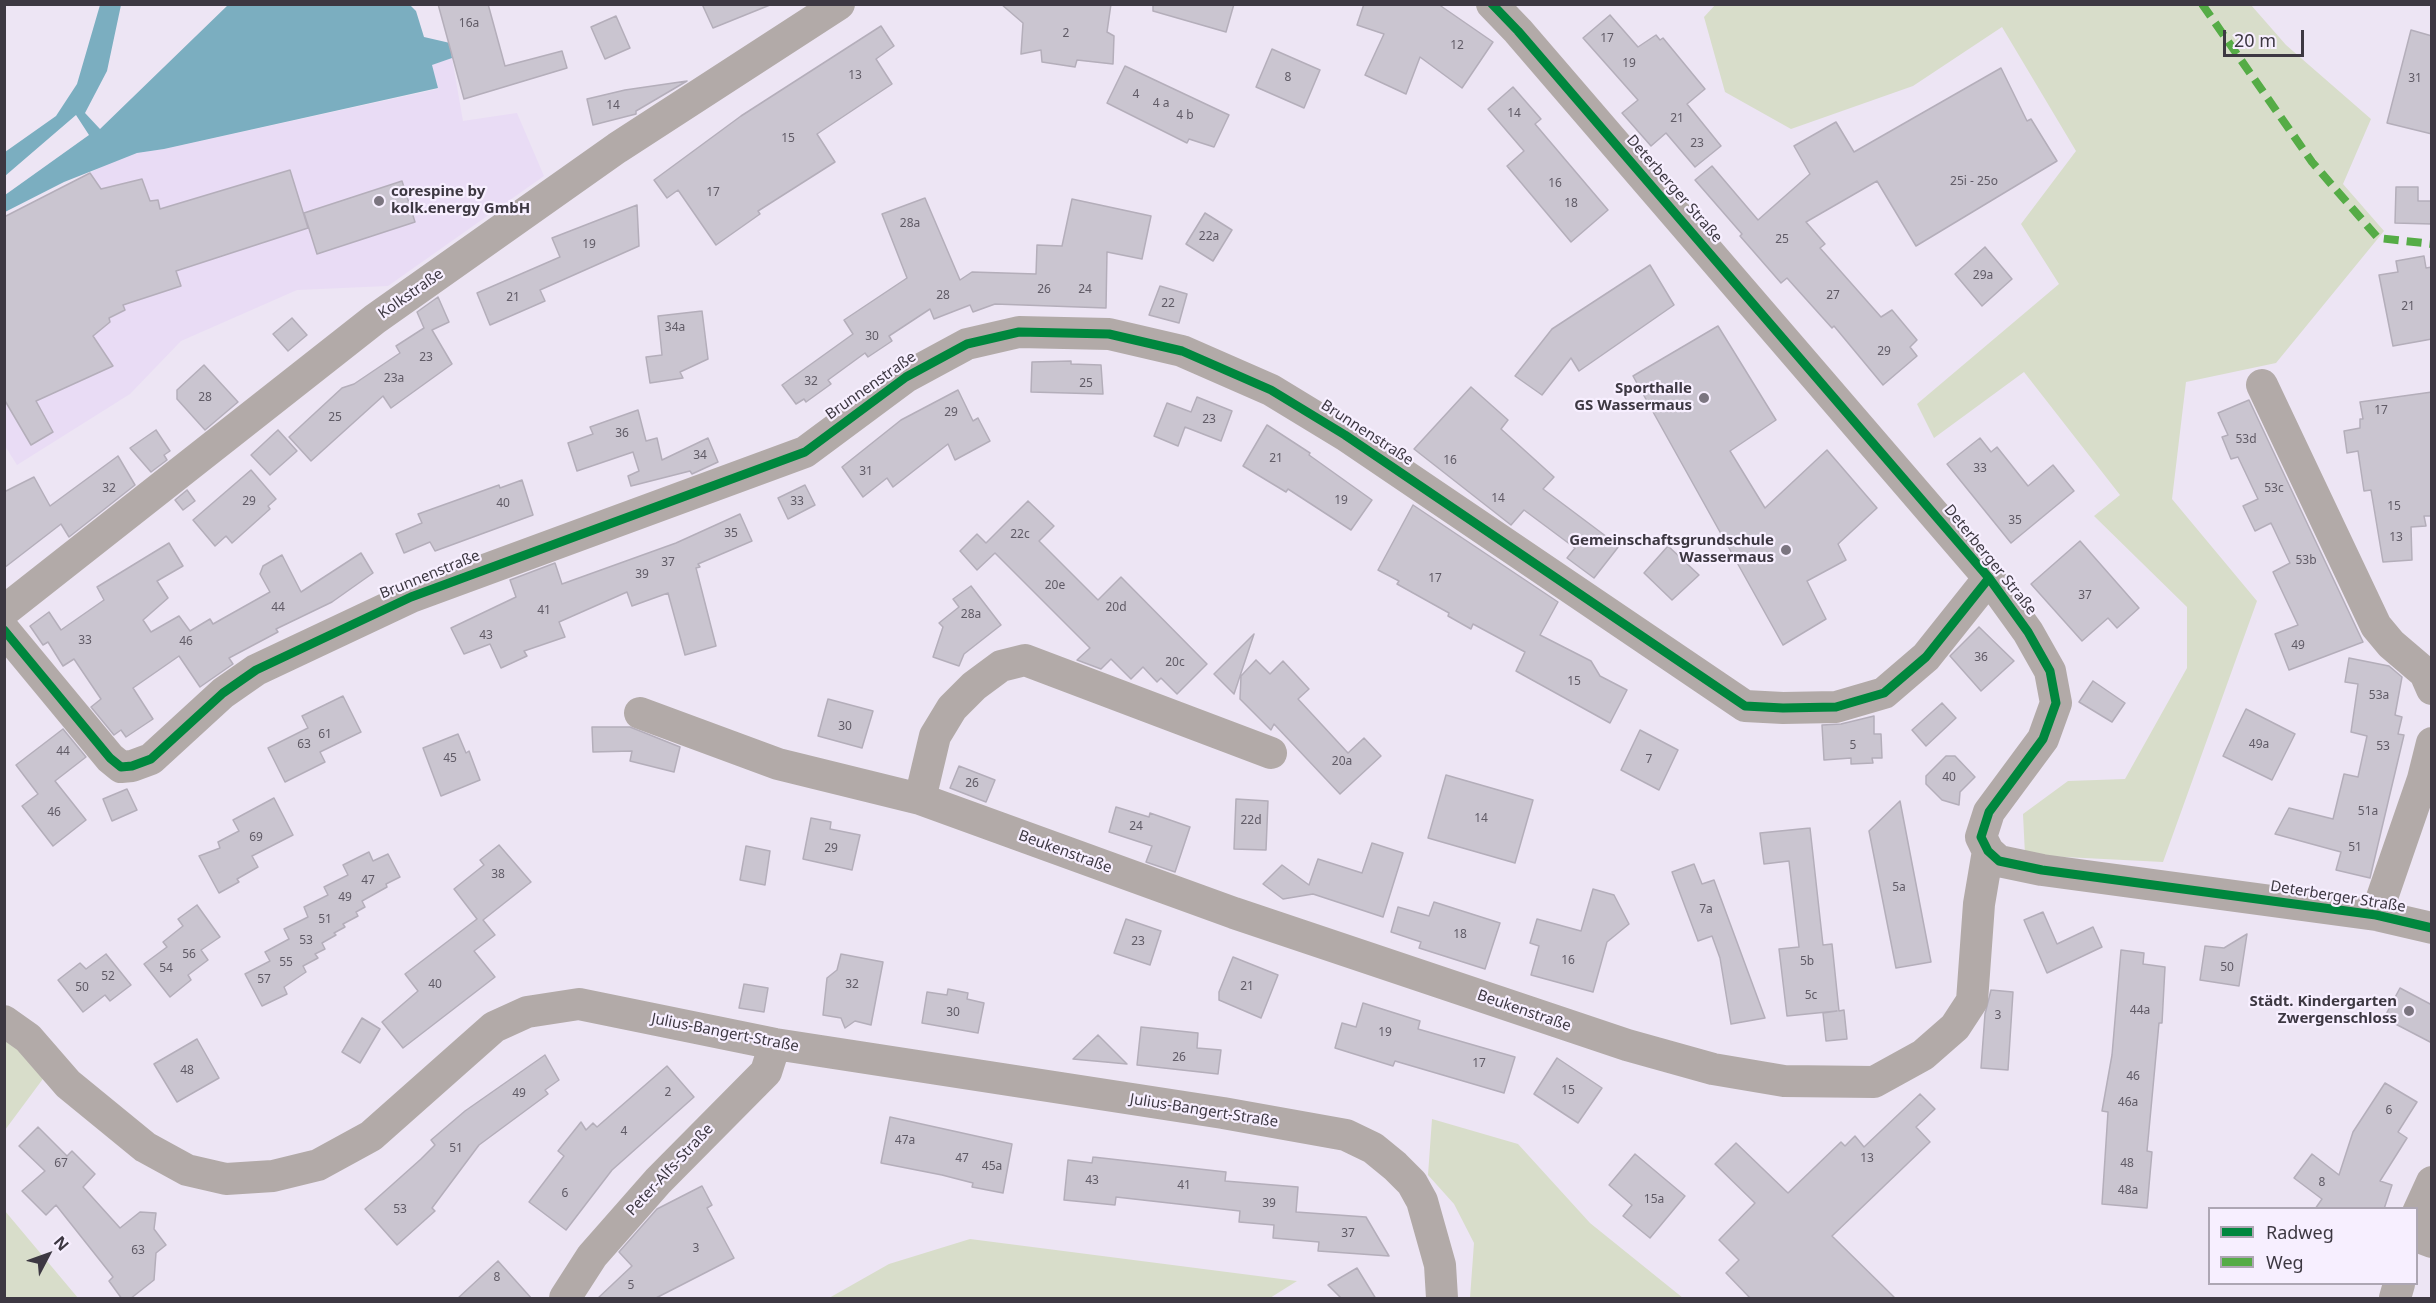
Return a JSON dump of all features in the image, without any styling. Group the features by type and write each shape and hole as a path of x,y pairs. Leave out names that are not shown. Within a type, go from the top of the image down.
{"street":[{"name":"Kolkstraße","path":"4,611 375,319 617,148 839,4"},
{"name":"Deterberger Straße","path":"1492,4 1518,31 1989,578 2028,632 2050,671 2056,703 2043,739 1989,812 1981,837 1988,851 1999,861 2042,870 2376,915 2432,928"},
{"name":"Brunnenstraße","path":"4,630 110,758 121,767 132,766 151,759 223,693 256,670 411,597 805,452 906,377 967,344 1019,332 1109,334 1182,351 1271,390 1345,435 1745,706 1836,707 1884,693 1926,657 1989,578"},
{"path":"2262,385 2376,626 2391,644 2425,673 2432,689"},
{"path":"920,799 935,736 952,708 974,686 1001,666 1025,660 1271,753"},
{"name":"Beukenstraße","path":"640,713 778,764 920,799 1234,913 1627,1045 1713,1069 1784,1081 1874,1082 1923,1055 1955,1027 1972,1001 1979,904 1988,851"},
{"name":"Deterberger Straße","path":"2376,915 2423,778 2432,743"},
{"name":"Julius-Bangert-Straße","path":"4,1021 28,1038 68,1084 145,1147 187,1170 226,1179 273,1176 318,1165 371,1136 494,1027 527,1012 579,1004 775,1044 1223,1113 1346,1135 1373,1148 1412,1183 1422,1201 1440,1265 1442,1299"},
{"name":"Peter-Alfs-Straße","path":"565,1299 592,1256 658,1181 766,1072 775,1044"},
{"path":"2418,1213 2432,1182"}],"shaded area":[{"path":"452,58 463,121 517,113 544,176 388,286 297,290 181,341 130,394 17,465 5,446 5,216 107,164 137,153 438,89 431,65"}],"green space":[{"path":"1716,4 2251,5 2286,45 2371,119 2343,184 2384,231 2276,363 2186,382 2172,499 2257,601 2163,862 2025,855 2023,814 2068,781 2125,779 2187,668 2187,607 2094,516 2120,495 2024,372 1934,438 1917,404 2059,284 2021,224 2076,151 2002,27 1913,86 1791,129 1725,92 1704,17"},
{"path":"5,1035 48,1072 5,1130"},
{"path":"1432,1119 1518,1144 1590,1223 1683,1298 1470,1298 1474,1243 1454,1204 1428,1175"},
{"path":"5,1211 78,1298 5,1298"},
{"path":"970,1239 1297,1281 1270,1298 829,1298 889,1264"}],"water":[{"path":"100,5 121,5 107,71 85,113 100,129 228,5 410,5 416,11 424,37 450,43 452,58 432,65 438,88 137,153 64,182 5,212 5,195 89,135 76,115 5,176 5,152 56,116 77,84"}],"building":[{"path":"438,4 488,4 505,66 562,51 567,68 464,99"},
{"path":"702,4 770,4 770,5 713,28"},
{"path":"1001,4 1111,4 1107,32 1114,36 1113,64 1077,60 1075,67 1042,62 1041,50 1021,54 1023,23"},
{"path":"1153,4 1234,4 1226,32 1153,11"},
{"path":"1364,4 1438,4 1493,42 1462,88 1420,57 1406,94 1365,75 1384,34 1357,25"},
{"path":"1610,15 1638,47 1656,35 1660,40 1663,38 1705,89 1687,104 1721,146 1695,167 1666,133 1651,146 1622,113 1638,100 1583,38"},
{"path":"616,16 630,48 605,59 591,27"},
{"path":"881,26 894,46 876,59 892,84 817,134 835,162 758,211 760,214 716,245 678,190 667,198 654,180 741,116"},
{"path":"2411,30 2432,36 2432,134 2387,123"},
{"path":"1272,49 1320,70 1304,108 1256,87"},
{"path":"1125,66 1229,115 1214,147 1189,139 1187,143 1107,103"},
{"path":"2001,68 2027,121 2031,119 2057,161 1916,246 1877,181 1806,222 1825,244 1820,248 1881,317 1892,310 1917,340 1910,347 1917,356 1883,385 1834,326 1832,328 1787,278 1781,283 1695,180 1712,166 1758,220 1810,174 1794,146 1836,122 1854,152"},
{"path":"687,81 636,111 636,114 593,125 587,99 625,90"},
{"path":"1513,87 1541,119 1535,124 1608,210 1571,242 1507,166 1524,151 1488,109"},
{"path":"290,170 308,228 176,271 181,286 123,305 125,310 109,318 110,322 93,336 113,366 36,401 53,432 31,445 4,399 4,217 90,173 101,189 142,179 150,201 158,200 160,209"},
{"path":"402,181 415,222 317,254 304,213"},
{"path":"2396,187 2418,187 2418,201 2432,201 2432,224 2395,223"},
{"path":"925,198 960,280 972,272 1036,274 1037,245 1062,246 1072,199 1151,216 1142,259 1107,252 1106,308 995,304 973,312 970,305 934,319 930,309 889,336 892,341 868,357 865,353 828,380 831,384 806,402 804,399 796,404 782,385 853,334 844,320 907,278 882,214"},
{"path":"637,205 639,246 540,290 545,301 490,325 477,293 560,257 552,238"},
{"path":"1205,213 1232,230 1213,261 1186,244"},
{"path":"1985,247 2012,279 1982,306 1955,274"},
{"path":"2424,256 2426,268 2432,267 2432,339 2393,346 2379,275 2398,272 2396,261"},
{"path":"1650,265 1674,305 1579,371 1571,358 1542,395 1515,376 1552,329"},
{"path":"1160,286 1187,294 1179,323 1149,315"},
{"path":"438,297 449,322 432,330 452,364 391,408 383,396 311,461 289,437 342,388 354,384 400,353 396,346 424,328 417,312"},
{"path":"702,311 708,359 680,372 683,378 650,383 646,357 662,355 658,316"},
{"path":"292,318 307,335 288,351 273,334"},
{"path":"1718,326 1776,420 1730,451 1765,508 1827,450 1877,508 1838,544 1846,560 1807,581 1826,619 1783,645 1633,376"},
{"path":"1071,361 1071,364 1101,365 1103,394 1031,392 1032,362"},
{"path":"204,365 238,402 205,430 177,399 177,390"},
{"path":"1471,387 1508,420 1501,429 1554,477 1543,489 1619,546 1594,578 1567,558 1575,548 1524,510 1511,525 1414,449"},
{"path":"958,390 973,421 978,418 990,441 955,460 948,444 893,487 887,478 863,497 842,467 901,420"},
{"path":"2432,392 2432,516 2424,516 2426,526 2411,527 2412,560 2383,562 2371,490 2364,491 2358,451 2347,453 2344,431 2360,428 2360,419 2363,419 2360,402"},
{"path":"1197,397 1232,411 1221,441 1185,427 1178,446 1154,436 1167,403 1191,412"},
{"path":"2249,400 2363,642 2289,670 2275,634 2298,625 2273,572 2290,563 2271,523 2255,531 2243,506 2258,499 2238,457 2231,459 2222,437 2228,435 2218,413"},
{"path":"638,410 646,441 657,438 662,460 708,438 718,462 692,474 690,471 631,486 628,476 639,471 633,452 577,471 568,443 593,434 590,427"},
{"path":"1267,425 1310,453 1309,455 1372,500 1351,530 1288,489 1286,492 1243,466"},
{"path":"156,430 170,451 164,455 167,460 151,472 130,448"},
{"path":"278,430 297,451 270,475 251,455"},
{"path":"1980,438 1991,452 1997,447 2028,486 2053,465 2074,491 2011,543 1947,464"},
{"path":"118,456 135,485 69,537 61,524 4,568 4,492 34,477 50,506"},
{"path":"251,470 276,499 268,506 270,509 232,543 226,536 215,546 193,520"},
{"path":"522,480 533,515 435,551 430,542 404,553 396,534 422,523 418,514 499,485 500,488"},
{"path":"805,485 815,505 788,519 778,498"},
{"path":"187,490 195,501 183,510 175,500"},
{"path":"1028,501 1054,526 1039,541 1098,600 1121,577 1207,664 1177,694 1161,678 1157,682 1143,667 1131,679 1111,659 1101,669 1077,660 1090,648 995,553 977,570 960,551 977,534 986,543"},
{"path":"1413,505 1558,602 1540,635 1591,661 1600,676 1627,690 1610,723 1516,671 1525,652 1473,624 1471,629 1448,616 1449,613 1397,584 1399,581 1378,570"},
{"path":"740,514 752,541 698,564 700,567 696,568 716,646 685,655 668,593 632,606 627,592 559,622 565,637 524,651 527,656 501,668 490,644 464,654 451,628 516,597 510,580 555,563 562,584 676,543"},
{"path":"2080,541 2139,608 2117,628 2108,618 2082,641 2031,584"},
{"path":"169,543 183,566 157,581 168,598 143,620 151,632 179,616 190,631 210,619 213,624 270,592 260,574 263,566 282,555 301,592 361,553 373,573 332,602 276,629 278,632 229,658 233,664 200,687 179,656 133,688 153,719 126,737 121,730 114,735 91,707 101,699 74,659 63,666 48,642 43,645 30,626 49,612 61,630 104,600 97,587"},
{"path":"1668,546 1699,575 1672,600 1644,573"},
{"path":"971,586 1001,625 964,654 959,666 933,657 943,627 939,623 959,607 953,599"},
{"path":"1979,627 2014,661 1981,691 1950,656"},
{"path":"1254,634 1234,694 1214,674"},
{"path":"2349,658 2389,666 2402,677 2395,715 2402,717 2398,734 2404,735 2370,878 2336,870 2341,852 2275,834 2289,808 2333,819 2344,774 2358,777 2367,736 2351,732 2358,684 2345,682"},
{"path":"1256,660 1270,674 1283,661 1309,689 1298,699 1348,753 1364,738 1381,756 1340,794 1274,724 1271,730 1240,699 1241,676"},
{"path":"2093,681 2125,703 2112,722 2079,702"},
{"path":"343,696 361,732 320,752 325,762 285,782 268,748 308,728 302,716"},
{"path":"828,699 873,711 862,748 818,736"},
{"path":"1942,703 1956,718 1926,746 1912,730"},
{"path":"2246,709 2295,734 2272,780 2223,756"},
{"path":"1874,716 1874,734 1881,734 1882,758 1872,758 1873,763 1851,764 1851,758 1824,760 1822,725 1841,724"},
{"path":"592,727 630,727 680,747 674,772 630,761 632,751 593,752"},
{"path":"63,729 86,757 55,781 86,820 53,846 22,806 38,794 16,765"},
{"path":"1640,730 1678,750 1659,790 1621,770"},
{"path":"458,734 466,753 469,751 480,780 441,796 423,748"},
{"path":"1946,756 1955,756 1975,777 1960,792 1959,805 1942,800 1926,784 1926,776"},
{"path":"959,766 995,780 986,802 950,788"},
{"path":"1446,775 1533,800 1515,863 1428,838"},
{"path":"127,789 137,810 112,821 103,799"},
{"path":"274,798 293,835 252,856 258,867 237,879 239,882 219,893 199,856 220,848 218,842 239,831 233,820"},
{"path":"1236,799 1268,801 1266,850 1234,849"},
{"path":"1900,801 1931,962 1896,968 1869,831"},
{"path":"1116,807 1149,817 1150,813 1190,827 1175,872 1146,862 1152,846 1109,832"},
{"path":"811,818 831,822 830,829 860,835 852,870 803,859"},
{"path":"1810,828 1823,945 1832,944 1839,1011 1844,1010 1847,1039 1826,1041 1823,1013 1837,1011 1787,1016 1779,949 1799,947 1789,861 1764,864 1760,833"},
{"path":"1372,843 1403,853 1383,917 1313,894 1283,899 1263,884 1282,865 1309,885 1318,859 1362,873"},
{"path":"499,845 531,882 483,920 495,935 474,951 495,977 403,1048 382,1022 418,991 405,974 477,919 454,889 484,865 480,860"},
{"path":"746,846 770,851 765,885 740,880"},
{"path":"369,852 373,861 388,854 400,877 362,901 365,907 356,912 358,916 343,924 345,927 322,943 325,949 315,954 318,958 303,966 306,972 284,987 287,994 262,1006 245,974 270,961 265,952 289,939 284,929 308,917 304,907 328,895 324,887 348,875 343,865"},
{"path":"1694,864 1702,884 1714,880 1765,1018 1731,1024 1720,958 1712,936 1698,941 1672,872"},
{"path":"1593,889 1614,895 1629,924 1607,942 1593,992 1531,975 1539,946 1530,943 1537,919 1581,931"},
{"path":"1434,902 1500,923 1485,969 1419,948 1421,942 1391,932 1398,907 1429,916"},
{"path":"197,905 220,937 201,950 208,960 188,975 191,980 170,997 144,964 167,947 163,942 183,926 178,919"},
{"path":"2043,912 2057,944 2093,927 2102,947 2047,973 2024,920"},
{"path":"1126,919 1161,931 1150,965 1114,953"},
{"path":"2247,934 2239,986 2200,980 2205,946 2224,948"},
{"path":"2121,950 2144,953 2143,964 2165,967 2162,1023 2159,1023 2147,1151 2152,1152 2147,1208 2102,1204 2108,1112 2102,1111 2112,1055"},
{"path":"106,954 131,985 110,1001 105,995 83,1012 58,980 80,963 86,969"},
{"path":"841,954 883,962 871,1025 855,1021 845,1028 841,1018 823,1015 827,978 837,970"},
{"path":"1233,957 1278,975 1261,1018 1219,1000 1219,992"},
{"path":"744,984 768,988 764,1012 739,1008"},
{"name":"Städt. Kindergarten Zwergenschloss","path":"2400,988 2432,1005 2432,1043 2384,1018"},
{"path":"948,989 968,993 967,999 984,1003 978,1033 922,1023 927,992 947,995"},
{"path":"1991,990 2013,992 2008,1070 1981,1068 1985,1014"},
{"path":"1363,1003 1420,1021 1418,1029 1515,1057 1504,1093 1395,1061 1393,1066 1335,1048 1342,1023 1356,1027"},
{"path":"362,1018 380,1029 360,1063 342,1052"},
{"path":"1141,1027 1198,1033 1197,1048 1221,1050 1218,1074 1137,1065"},
{"path":"1098,1035 1127,1064 1073,1059"},
{"path":"197,1039 219,1078 177,1102 154,1064"},
{"path":"545,1055 559,1080 545,1090 548,1094 479,1145 432,1208 435,1211 397,1245 365,1209 435,1145 431,1140 465,1111"},
{"path":"1557,1058 1602,1088 1578,1123 1534,1094"},
{"path":"667,1066 694,1097 612,1170 566,1230 529,1202 564,1156 558,1151 581,1122 586,1130 593,1123 597,1127"},
{"path":"2385,1083 2417,1102 2398,1132 2407,1138 2380,1181 2392,1185 2385,1207 2316,1207 2322,1199 2294,1178 2312,1154 2339,1175 2353,1132"},
{"path":"1920,1094 1935,1109 1916,1127 1930,1142 1832,1236 1896,1299 1751,1299 1726,1273 1739,1260 1719,1240 1755,1203 1715,1164 1736,1143 1788,1193 1841,1142 1845,1146 1855,1136 1864,1147"},
{"path":"890,1117 1012,1144 1003,1193 972,1187 973,1183 942,1175 881,1163"},
{"path":"38,1127 67,1156 72,1151 95,1174 83,1187 120,1228 140,1212 156,1213 154,1229 166,1245 156,1253 154,1280 130,1299 122,1299 109,1281 113,1277 56,1205 46,1215 22,1191 45,1171 19,1146"},
{"path":"1635,1154 1685,1196 1650,1238 1623,1216 1632,1205 1609,1185"},
{"path":"1093,1157 1226,1172 1225,1181 1298,1187 1296,1212 1366,1217 1389,1256 1318,1251 1319,1242 1273,1238 1274,1225 1239,1222 1240,1211 1116,1197 1115,1205 1064,1200 1068,1160 1092,1163"},
{"path":"702,1186 712,1205 707,1208 734,1258 654,1299 597,1299 632,1266 619,1252 657,1209"},
{"path":"498,1261 532,1299 457,1299"},
{"path":"1357,1268 1376,1299 1342,1299 1328,1285"}],"marked path":[{"path":"2202,4 2312,162 2378,238 2432,244"}],"cycle path":[{"path":"1492,4 1518,31 1989,578 2028,632 2050,671 2056,703 2043,739 1989,812 1981,837 1988,851 1999,861 2042,870 2376,915 2432,928"},
{"path":"4,630 110,758 121,767 132,766 151,759 223,693 256,670 411,597 805,452 906,377 967,344 1019,332 1109,334 1182,351 1271,390 1345,435 1745,706 1836,707 1884,693 1926,657 1989,578"}],"place":[{"name":"corespine by kolk.energy GmbH","path":"379,201"},
{"name":"Sporthalle GS Wassermaus","path":"1704,398"},
{"name":"Gemeinschaftsgrundschule Wassermaus","path":"1786,550"},
{"name":"Städt. Kindergarten Zwergenschloss","path":"2409,1011"}]}
